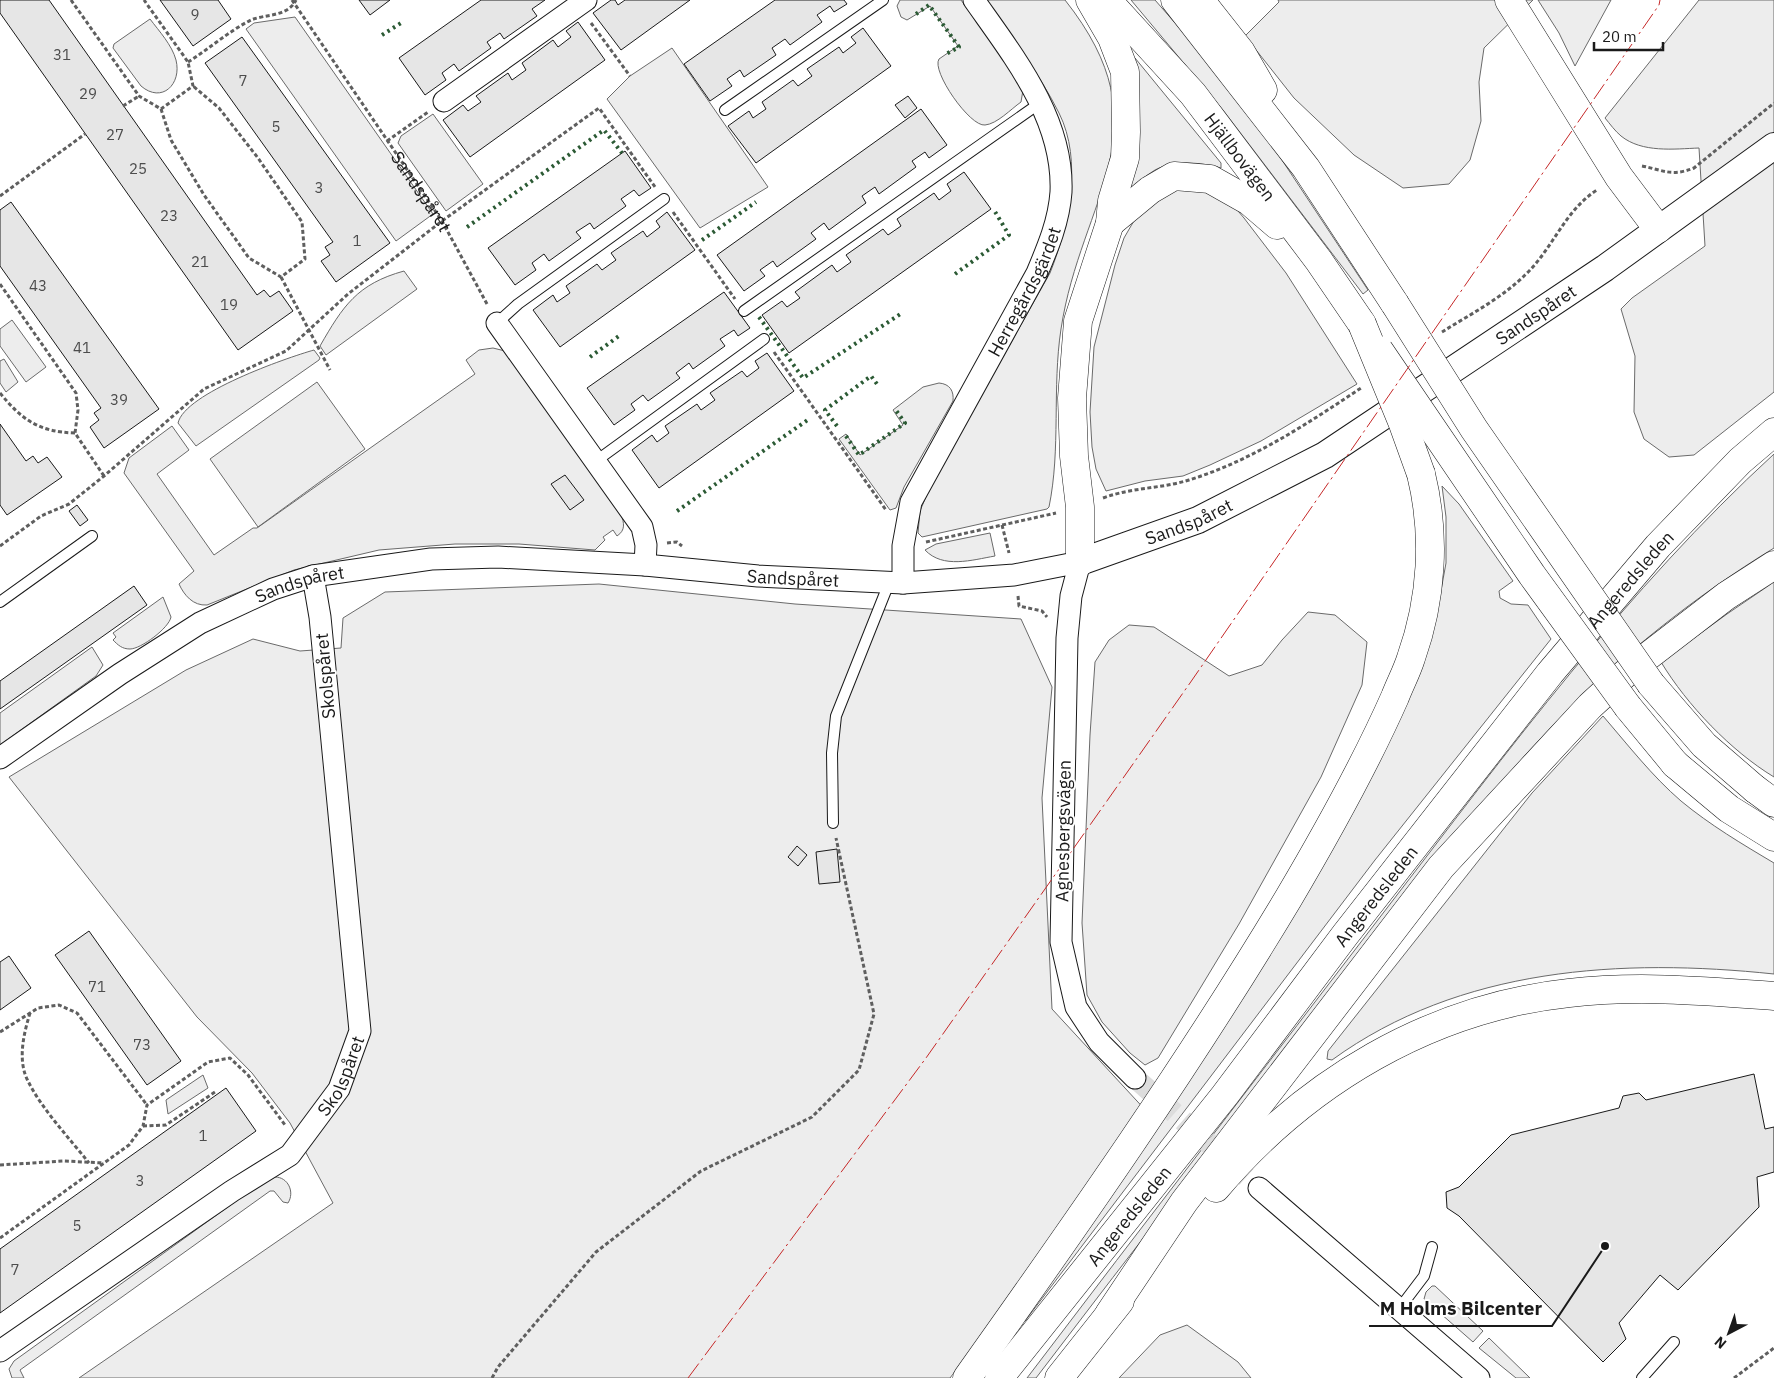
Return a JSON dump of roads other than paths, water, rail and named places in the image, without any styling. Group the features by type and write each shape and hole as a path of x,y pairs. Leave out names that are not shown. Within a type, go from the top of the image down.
{"main road":[{"path":"1080,562 1080,507 1074,456 1072,398 1078,321 1110,224 1112,202 1125,158 1127,113 1125,72 1112,38 1090,0"},
{"name":"Hjällbovägen","path":"1107,0 1193,94 1319,261 1362,324"},
{"path":"1175,0 1306,168"},
{"path":"1200,0 1241,52 1306,168 1474,429 1651,684 1704,745 1768,796"},
{"path":"1509,0 1619,177 1658,229"},
{"path":"1110,224 1150,190 1174,176 1210,179 1249,201 1319,261"},
{"path":"966,1378 1037,1279 1230,994 1353,784 1384,723 1411,659 1419,628 1432,548 1427,501 1421,474 1403,424 1362,324"},
{"path":"1362,324 1532,576 1628,708 1675,764 1729,809 1774,837"},
{"name":"Angeredsleden","path":"999,1378 1225,1095 1345,935 1550,673 1664,539 1740,461 1774,432"},
{"path":"1109,1314 1184,1202 1441,867 1590,706 1626,673 1726,596 1774,565"},
{"path":"1060,1378 1109,1314 1238,1162 1301,1105 1371,1057 1440,1024 1487,1008 1569,993 1650,990 1774,996"}],"street":[{"name":"Herregårdsgärdet","path":"896,583 911,502 921,480 1037,273 1051,241 1061,194 1061,171 1050,126 1040,103 1004,43 974,0"},
{"path":"444,101 582,2"},
{"name":"Sandspåret","path":"0,758 120,674 200,623 273,589 313,576 366,567 460,558 645,555 758,576 896,583 1014,575 1080,562 1198,520 1325,455 1604,268 1774,146"},
{"path":"497,323 642,527 645,555"},
{"name":"Agnesbergsvägen","path":"1080,562 1071,596 1067,638 1061,942 1076,1007 1099,1042 1135,1078"},
{"name":"Skolspåret","path":"0,1351 232,1192 290,1155 339,1089 360,1031 320,617 313,576"},
{"path":"1259,1188 1479,1378"}],"lane":[{"path":"725,110 883,0"},
{"path":"744,311 1040,103"},
{"path":"497,323 518,304 664,199"},
{"path":"596,462 764,339"},
{"path":"0,602 92,536"},
{"path":"833,823 832,753 836,716 896,583"},
{"path":"1399,1309 1424,1276 1432,1247"},
{"path":"1642,1378 1674,1342"}],"tunnel":[{"path":"1135,1078 1259,1188"}],"place":[{"name":"M Holms Bilcenter","path":"1605,1246"}]}
